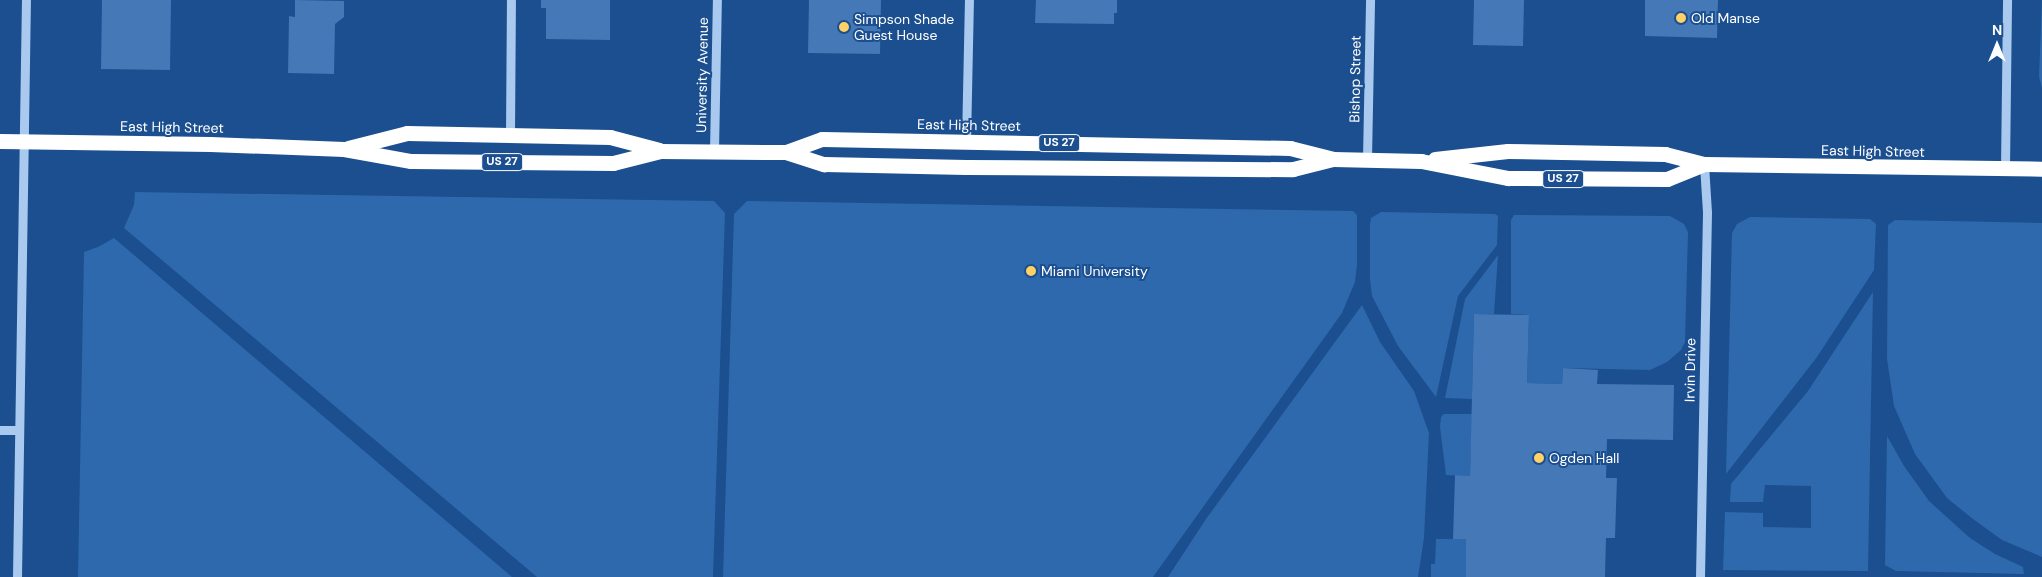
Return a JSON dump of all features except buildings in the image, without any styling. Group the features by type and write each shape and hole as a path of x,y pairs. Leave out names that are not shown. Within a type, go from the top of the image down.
{"highway":[{"name":"East High Street","path":"344,149 407,133 610,137 660,151"},
{"name":"East High Street","path":"786,152 822,139 1290,148 1333,159"},
{"name":"East High Street","path":"0,141 344,149 411,162 613,163 660,151 714,151 786,152 824,164 1293,169 1333,159 1421,161 1508,151 1665,154 1704,164 2042,169"},
{"name":"East High Street","path":"1421,161 1508,178 1667,179 1704,164"}],"street":[{"path":"17,577 26,0"},
{"path":"510,135 511,0"},
{"name":"University Avenue","path":"714,151 717,0"},
{"path":"966,141 969,0"},
{"name":"Bishop Street","path":"1367,159 1370,0"},
{"path":"2005,168 2007,0"},
{"name":"Irvin Drive","path":"1700,577 1707,212 1704,164"},
{"path":"0,430 19,430"}],"shaded area":[{"path":"2042,0 2042,88 2039,77"},
{"path":"135,192 714,201 725,213 713,577 537,577 124,228 134,205"},
{"path":"747,201 1353,211 1357,215 1355,282 1342,313 1153,577 723,577 734,214"},
{"path":"1381,212 1495,214 1498,216 1497,245 1458,296 1436,397 1398,346 1372,296 1370,279 1370,224 1371,218"},
{"path":"1514,215 1670,216 1684,224 1688,232 1685,342 1681,350 1667,362 1650,370 1563,368 1562,384 1527,383 1529,315 1511,314 1511,220"},
{"path":"1750,217 1870,219 1876,224 1874,270 1817,357 1726,474 1732,233 1737,224"},
{"path":"1895,220 2042,223 2042,557 2002,540 1947,498 1915,454 1894,406 1887,359 1888,225"},
{"path":"114,238 512,577 78,577 84,252"},
{"path":"1498,255 1494,314 1474,314 1472,399 1445,398 1465,299"},
{"path":"1873,292 1868,571 1723,570 1725,512 1763,513 1763,527 1811,528 1811,486 1765,485 1763,502 1730,502 1731,484 1808,391"},
{"path":"1362,305 1380,342 1414,391 1429,433 1424,538 1418,577 1168,577 1206,519"},
{"path":"1444,414 1472,414 1470,476 1446,475 1440,427 1441,417"},
{"path":"1887,436 1904,466 1929,501 1970,538 1995,554 2023,567 2024,574 1896,571 1885,565"},
{"path":"1436,539 1466,539 1466,577 1431,577 1431,564 1435,564"}],"place":[{"name":"Old Manse","path":"1681,18"},
{"name":"Simpson Shade Guest House","path":"844,27"},
{"name":"Miami University","path":"1031,271"},
{"name":"Ogden Hall","path":"1539,458"}]}
